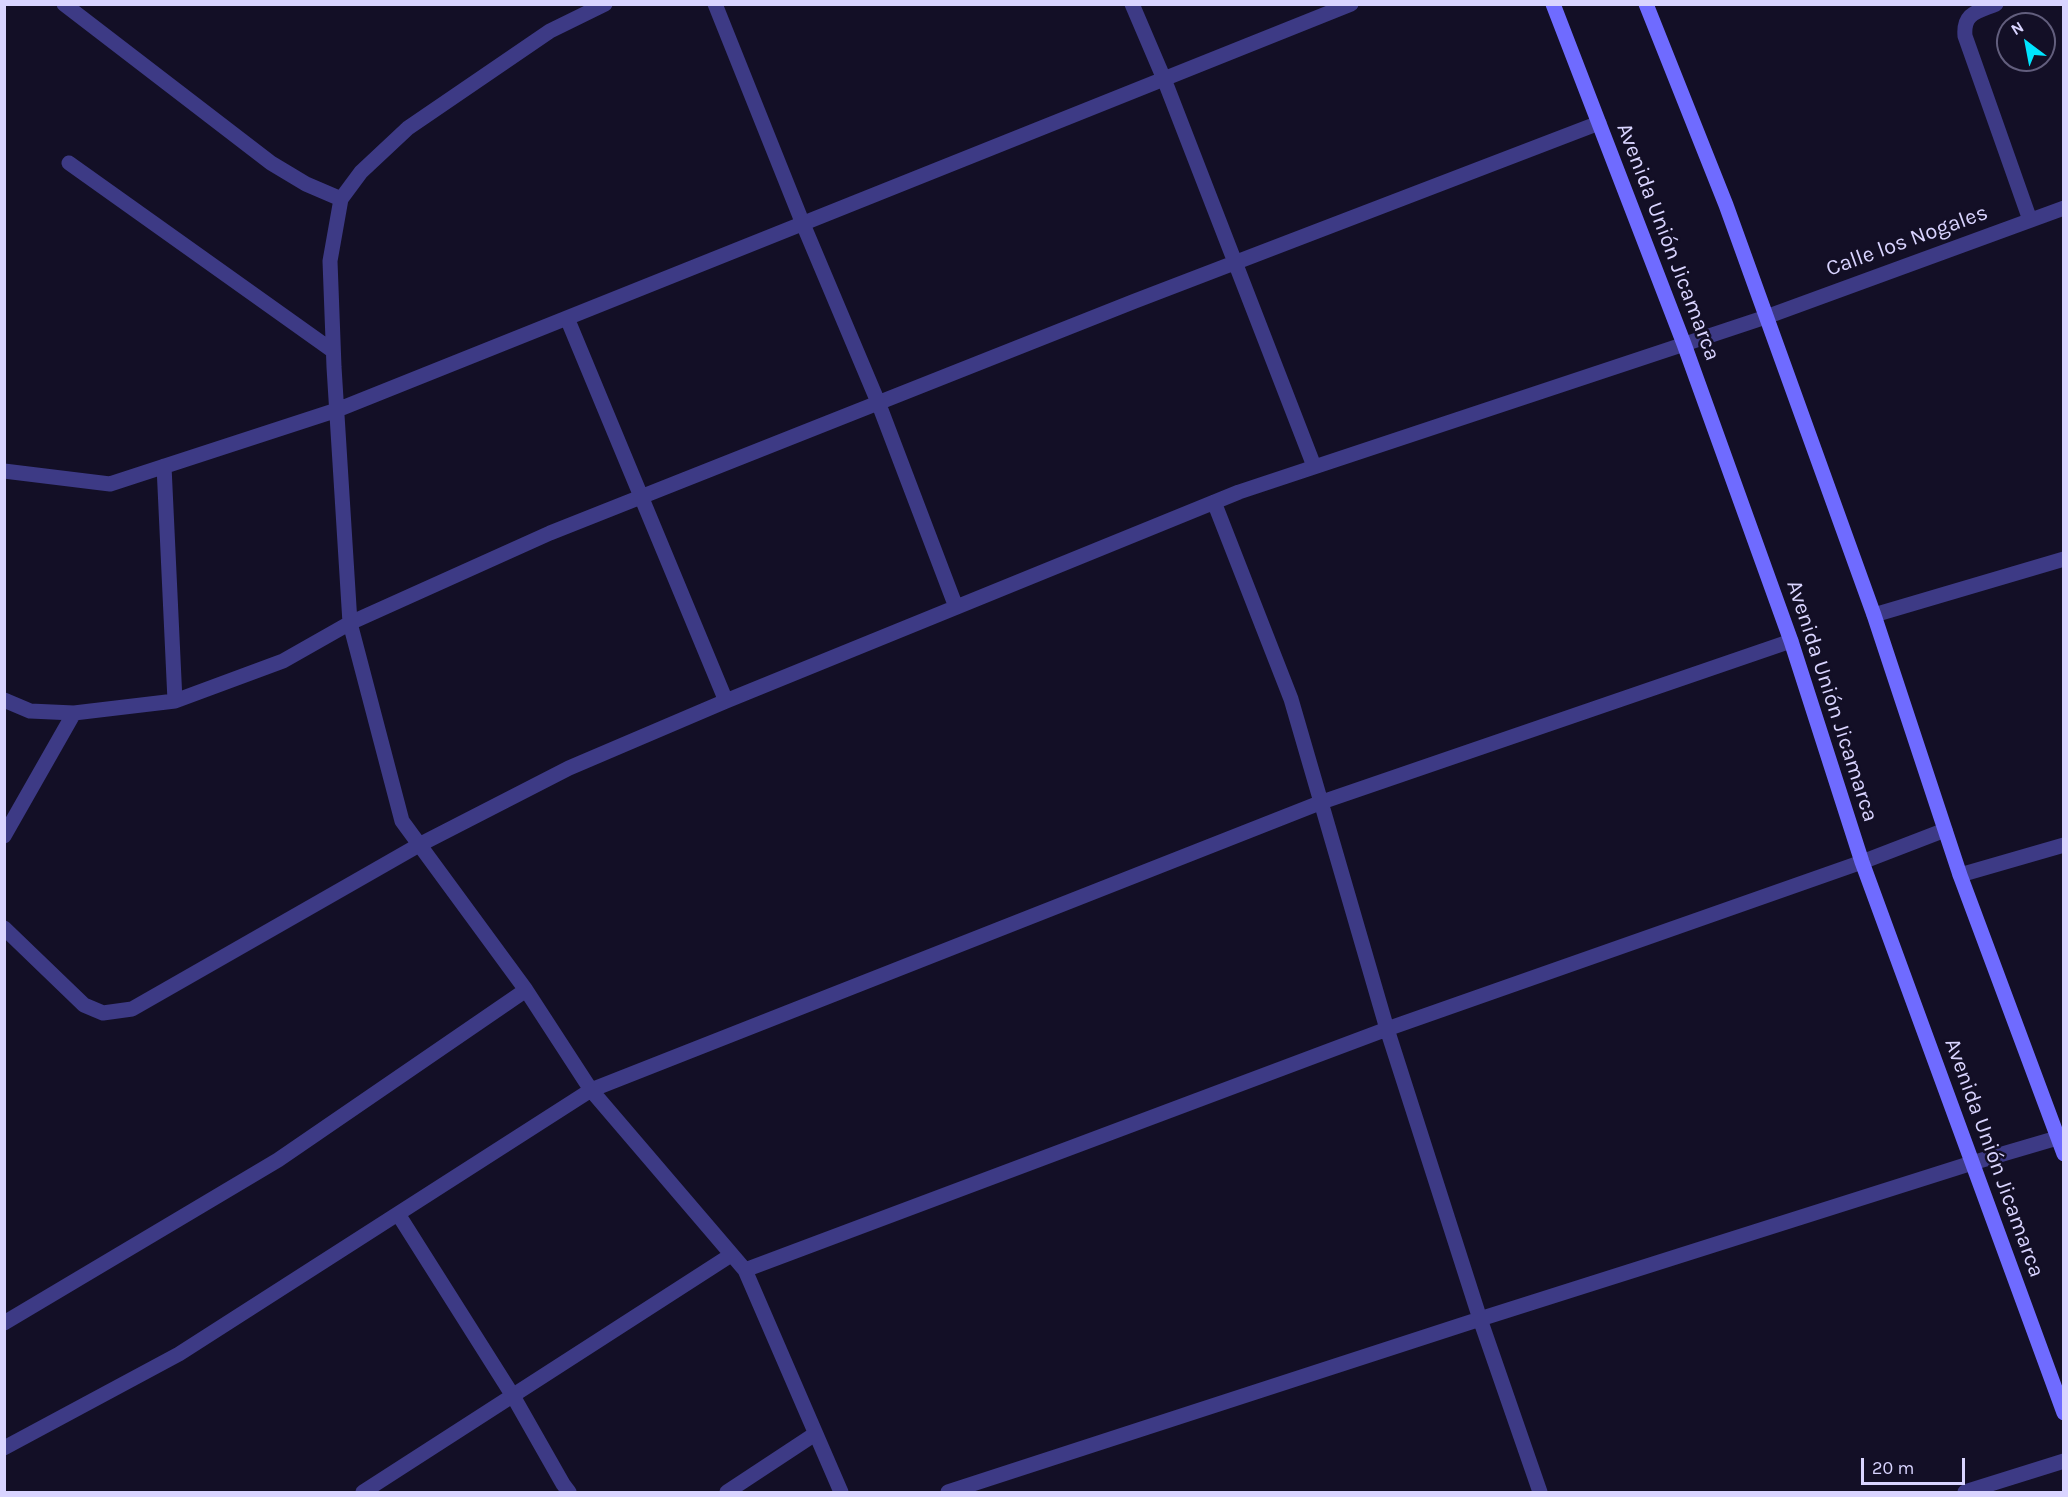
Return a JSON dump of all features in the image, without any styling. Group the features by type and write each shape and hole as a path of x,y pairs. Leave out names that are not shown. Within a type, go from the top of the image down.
{"main road":[{"name":"Avenida Unión Jicamarca","path":"1553,4 1684,344 1791,641 1862,862 2064,1413"},
{"path":"1646,4 1726,205 1874,615 1960,875 2061,1137 2064,1154"}],"street":[{"path":"63,4 271,163 306,184 341,199"},
{"path":"605,4 550,31 408,128 361,172 341,199 330,261 333,351 350,623 402,821 526,990 591,1090 745,1270 841,1492"},
{"path":"715,4 803,224 878,402 956,607"},
{"path":"1132,4 1164,79 1314,466"},
{"path":"4,471 110,484 337,410 1352,4"},
{"path":"1996,4 1971,15 1964,24 1965,36 2030,220"},
{"path":"4,700 30,711 74,713 175,701 283,661 350,623 550,533 1135,301 1599,123"},
{"path":"69,163 333,351"},
{"name":"Calle los Nogales","path":"4,928 84,1005 103,1013 132,1009 419,845 569,768 726,702 1214,502 1314,466 1766,316 2064,208"},
{"path":"567,318 726,702"},
{"path":"164,466 175,701"},
{"path":"1214,502 1291,699 1387,1029 1480,1319 1540,1492"},
{"path":"1874,615 2064,559"},
{"path":"4,1448 179,1354 591,1090 1322,801 1791,641"},
{"path":"4,836 74,713"},
{"path":"745,1270 1387,1029 1862,862 1945,830"},
{"path":"1960,875 2064,844"},
{"path":"4,1323 278,1160 526,990"},
{"path":"948,1492 1480,1319 2061,1137"},
{"path":"398,1214 513,1396 569,1492"},
{"path":"363,1492 732,1255"},
{"path":"727,1492 815,1434"},
{"path":"1965,1492 2064,1461"}]}
